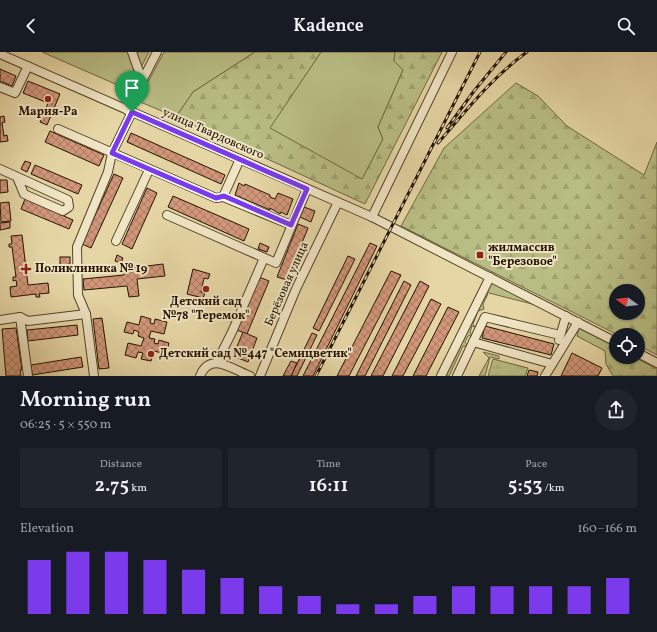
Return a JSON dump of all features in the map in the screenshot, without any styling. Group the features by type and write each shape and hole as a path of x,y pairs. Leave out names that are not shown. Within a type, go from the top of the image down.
{"street":[{"path":"132,52 142,80"},
{"path":"94,376 86,314 78,295 77,247 108,172 112,153 129,111 142,80 157,52"},
{"path":"372,217 452,52"},
{"name":"улица Твардовского","path":"0,54 372,217 609,338"},
{"path":"0,87 15,93 28,66"},
{"path":"58,129 216,198 224,196 291,225"},
{"path":"224,196 240,159"},
{"path":"0,169 68,200 69,208 63,211 24,194 16,177"},
{"path":"116,240 149,170"},
{"path":"167,215 276,264 307,189"},
{"name":"Берёзовая улица","path":"260,376 296,289 338,202"},
{"path":"216,362 232,332 264,258"},
{"path":"441,376 490,277"},
{"path":"0,320 20,317 28,321 86,314"},
{"path":"556,356 560,335 566,316"},
{"path":"20,317 28,376"},
{"path":"457,376 485,317 560,335"},
{"path":"545,376 578,322"},
{"path":"473,342 552,364"},
{"path":"645,357 657,363"},
{"path":"200,376 203,368 209,363 216,362 250,376"}],"green space":[{"path":"42,52 149,52 129,90"},
{"path":"164,52 255,52 193,92 176,117 138,101"},
{"path":"255,52 321,52 270,128 362,179 383,139 378,127 403,70 394,61 395,52 442,52 365,204 176,117 193,92"},
{"path":"321,52 395,52 394,61 403,70 378,127 383,139 362,180 269,128"},
{"path":"516,83 538,96 567,126 644,175 657,142 657,355 645,349 645,328 609,328 609,330 401,226 444,148"},
{"path":"493,282 544,307 489,293 486,289"},
{"path":"486,293 488,294 483,304 484,309 478,311 473,324 475,327 472,326 470,333 473,335 468,336 465,342 468,347 463,346 449,376 445,376"},
{"path":"579,328 609,343 609,364 645,364 645,363 657,369 657,376 613,376 606,364 605,351 577,336"},
{"path":"483,352 499,356 499,359 490,357 485,376 479,376 489,358"},
{"path":"493,359 528,368 525,376 488,376"}],"building":[{"path":"0,69 16,76 12,86 0,81"},
{"name":"Мария-Ра","path":"28,81 60,94 47,125 40,122 48,103 23,93"},
{"path":"4,116 5,122 2,123 4,136 7,135 8,141 0,142 0,117"},
{"path":"50,131 104,155 99,166 45,142"},
{"path":"131,133 225,175 221,184 127,142"},
{"path":"25,161 31,163 27,172 21,169"},
{"path":"35,165 82,185 78,194 31,174"},
{"path":"114,174 123,178 91,248 82,244"},
{"path":"0,180 7,180 8,192 0,193"},
{"path":"239,183 244,186 245,184 270,195 270,197 275,199 278,193 293,199 287,215 281,212 280,214 270,208 270,210 235,195"},
{"path":"147,188 157,193 132,249 122,244"},
{"path":"173,196 249,229 244,241 168,207"},
{"path":"25,199 73,220 69,229 21,209"},
{"path":"9,202 11,221 1,222 0,203"},
{"path":"304,207 315,211 311,222 300,217"},
{"path":"10,222 10,228 0,230 0,223"},
{"path":"298,224 308,228 287,280 277,277"},
{"path":"22,235 28,285 48,283 49,293 39,294 40,297 36,297 36,294 11,297 10,287 17,286 16,280 13,281 13,277 16,277 12,247 9,247 9,244 12,244 11,236"},
{"path":"260,243 269,247 267,252 258,249"},
{"path":"370,243 377,246 313,376 303,376"},
{"path":"117,255 123,258 121,263 115,261"},
{"path":"348,256 355,259 319,331 313,328"},
{"path":"60,257 70,257 70,272 60,272"},
{"path":"163,264 165,276 137,279 139,296 129,297 127,286 84,290 83,279 124,275 123,269"},
{"path":"193,269 210,274 208,279 204,278 201,292 205,293 203,298 187,294"},
{"path":"391,271 401,275 349,376 337,376"},
{"path":"259,277 269,281 247,334 237,330"},
{"path":"404,281 411,285 365,376 356,376"},
{"path":"420,281 429,286 383,376 371,376"},
{"path":"431,299 441,304 403,376 392,376"},
{"path":"448,307 459,312 426,376 413,376"},
{"path":"141,316 151,319 150,323 154,324 155,319 167,322 164,334 151,331 149,338 155,339 154,343 158,344 159,340 169,343 166,354 154,351 151,361 141,359 143,353 138,352 136,358 125,355 128,343 141,346 144,338 138,336 139,332 134,330 133,334 124,332 127,322 139,325"},
{"path":"102,318 109,368 99,369 93,319"},
{"path":"77,325 78,335 28,341 27,330"},
{"path":"485,326 554,344 551,355 482,338"},
{"path":"16,328 22,370 20,370 21,376 6,376 2,329"},
{"path":"243,332 257,338 248,362 233,356"},
{"path":"312,333 317,335 297,376 291,376"},
{"path":"572,353 602,368 598,376 561,376"},
{"path":"81,357 83,367 32,375 31,365"},
{"path":"291,361 297,363 291,376 283,376"},
{"path":"529,370 538,372 537,376 527,376"}],"railway":[{"path":"316,376 480,52"},
{"path":"447,128 474,91 506,52"},
{"path":"438,143 491,83 527,52"}],"place":[{"name":"Мария-Ра","path":"48,99"},
{"name":"жилмассив \"Березовое\"","path":"480,255"},
{"name":"Поликлиника № 19","path":"26,269"},
{"name":"Детский сад №78 \"Теремок\"","path":"206,289"},
{"name":"Детский сад №447 \"Семицветик\"","path":"151,354"}],"route":[{"path":"132,112 307,189 291,225 224,196 216,198 112,153 132,112"}]}
